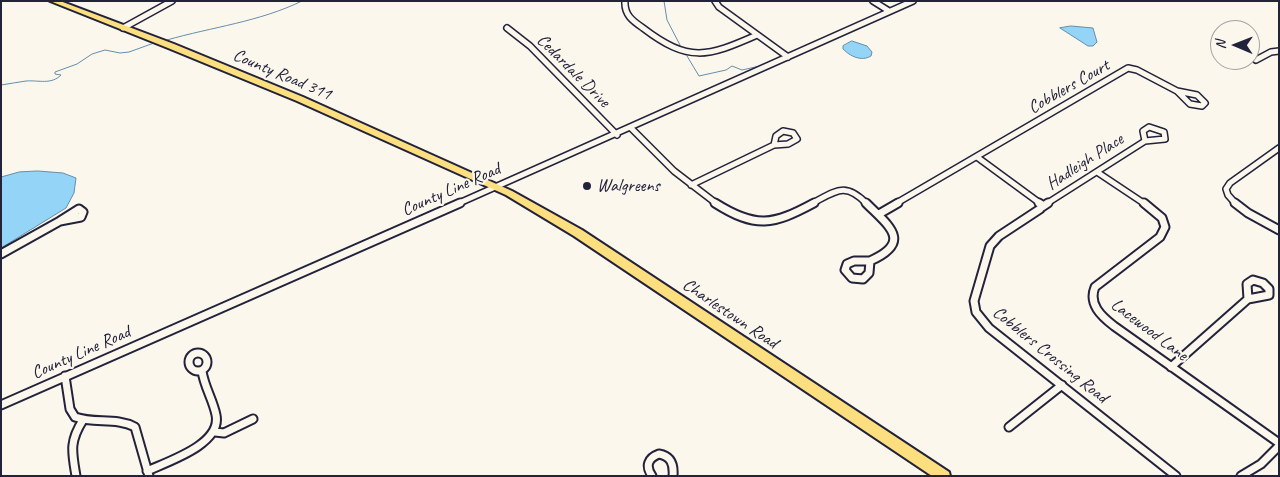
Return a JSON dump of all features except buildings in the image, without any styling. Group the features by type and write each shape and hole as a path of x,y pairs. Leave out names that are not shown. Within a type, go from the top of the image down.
{"main road":[{"name":"County Road 311","path":"54,1 300,99 494,187"},
{"name":"Charlestown Road","path":"494,187 525,201 578,233 944,476"}],"street":[{"path":"123,28 172,1"},
{"path":"624,1 624,7 629,16 663,43 683,51 697,53 717,51 757,35"},
{"path":"715,1 719,7 788,57"},
{"path":"873,1 889,11"},
{"name":"County Line Road","path":"1,404 631,128 913,1"},
{"name":"Cedardale Drive","path":"507,28 530,46 617,134"},
{"path":"1260,58 1279,51"},
{"name":"Cobblers Court","path":"977,157 1128,68 1137,70 1177,91 1196,95 1203,99 1205,104 1198,106 1190,104 1177,91"},
{"path":"631,128 691,185 728,210 756,222 784,219 843,188 853,192 891,226 894,240 890,248 870,261"},
{"name":"Hadleigh Place","path":"1042,208 1145,141"},
{"path":"691,185 774,145"},
{"path":"1279,148 1230,184 1226,189 1228,196 1235,204 1279,230"},
{"path":"879,214 977,157 1039,202 1042,208"},
{"name":"Lacewood Lane","path":"1097,172 1154,210 1162,218 1165,226 1160,237 1095,287 1092,292 1096,308 1107,320 1279,444"},
{"name":"Cobblers Crossing Road","path":"1042,208 993,242 983,265 974,301 979,317 989,328 1176,476"},
{"path":"1,254 60,220"},
{"path":"1171,366 1248,299"},
{"path":"65,376 72,413 83,420 124,421 135,427 140,439 148,473 207,441 215,432 216,422 202,370"},
{"path":"1009,427 1062,385"},
{"path":"215,432 224,433 254,418"},
{"path":"76,476 71,444 72,435 83,420"},
{"path":"1241,476 1260,464 1279,444"},
{"path":"652,476 648,463 654,456 659,454 669,456 672,461 673,476"}],"water":[{"path":"1071,26 1093,28 1097,42 1093,46 1088,46 1060,28"},
{"path":"852,41 867,46 872,52 871,56 860,58 846,52 843,46"},
{"path":"19,172 63,173 76,178 74,193 66,208 1,248 1,177"}],"waterway":[{"path":"167,40 252,19 302,1"},
{"path":"664,1 667,20 680,45"},
{"path":"1,85 26,81 53,80 61,75 55,74 55,72 77,64 92,54 105,50 120,53 129,52 154,43"},
{"path":"687,56 699,76 726,70 732,66 742,70 760,66"}],"place":[{"name":"Walgreens","path":"587,186"}]}
